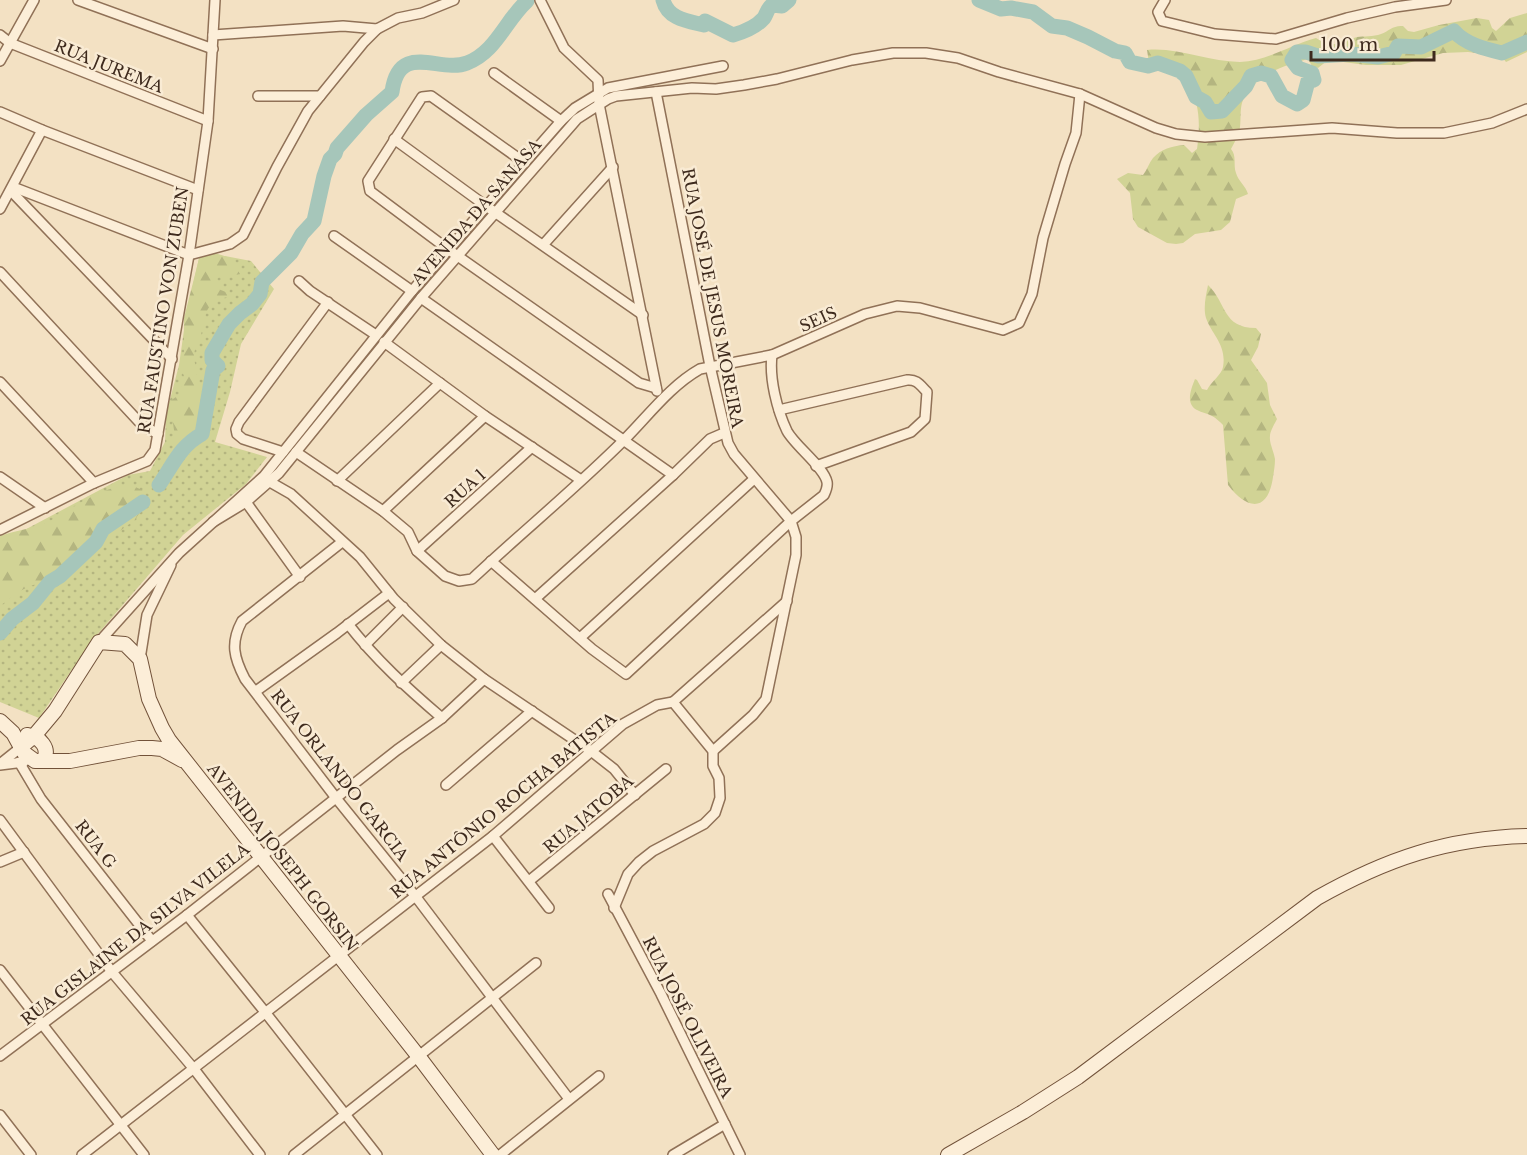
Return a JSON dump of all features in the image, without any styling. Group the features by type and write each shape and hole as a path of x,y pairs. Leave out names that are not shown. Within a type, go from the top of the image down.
{"street":[{"path":"0,61 34,0"},
{"path":"78,0 104,4 213,49"},
{"name":"RUA FAUSTINO VON ZUBEN","path":"0,530 94,483 147,461 155,450 189,255 208,121 216,0"},
{"path":"12,189 189,255 230,244 243,235 308,111 364,42 377,29 398,18 422,13 454,0"},
{"path":"540,0 564,48 597,80 599,104 614,167 660,402"},
{"path":"1165,0 1158,12 1162,21 1215,34 1276,39 1347,18 1395,7 1446,0"},
{"path":"1384,0 1395,7"},
{"path":"213,35 343,26 377,29"},
{"name":"RUA JUREMA","path":"0,35 10,43 208,121"},
{"name":"AVENIDA DA SANASA","path":"213,522 246,502 270,482 296,452 412,291 496,213 577,119 616,96 692,87 716,88 744,85 852,60 893,53 926,53 958,58 999,72 1080,94 1156,128 1176,134 1205,137 1332,128 1397,133 1444,133 1492,123 1527,109"},
{"name":"AVENIDA DA SANASA","path":"213,522 264,476 380,338 421,297 486,206 575,108 597,93 620,84 723,66"},
{"path":"494,73 561,121"},
{"name":"RUA JOSÉ DE JESUS MOREIRA","path":"656,92 724,433 734,454 791,521"},
{"name":"SEIS","path":"296,452 383,511 408,532 417,551 445,576 459,581 472,579 624,440 660,402 691,374 710,366 772,355 865,314 897,306 920,308 1003,330 1019,323 1032,294 1043,238 1076,133 1080,94"},
{"path":"258,96 321,96"},
{"path":"525,163 431,96 422,97 368,181 370,191 453,253 639,383 656,388"},
{"path":"0,112 198,190"},
{"path":"0,209 42,130"},
{"path":"394,139 643,315"},
{"path":"543,245 614,167"},
{"path":"12,189 172,358"},
{"path":"333,236 412,291"},
{"path":"0,272 141,424 158,434"},
{"path":"299,281 485,416 581,480"},
{"path":"421,297 673,475"},
{"path":"283,452 243,439 236,429 328,302"},
{"path":"491,561 592,649 626,674 791,521 824,495 827,489 827,479 788,433 780,410 771,366 772,355"},
{"path":"780,410 913,379 927,392 924,419 911,432 816,466"},
{"path":"0,382 94,483"},
{"path":"337,480 440,383"},
{"path":"383,511 485,416"},
{"path":"535,599 710,439 724,433"},
{"name":"RUA 1","path":"417,551 532,447"},
{"path":"0,477 45,508"},
{"path":"580,638 754,479"},
{"path":"270,482 291,494 360,557 389,593 441,645 484,679 591,751 614,769 634,795"},
{"path":"246,502 300,576"},
{"path":"713,751 753,715 766,699 796,555 796,537 791,521"},
{"path":"0,765 34,736 55,711 99,642 178,553 213,522"},
{"name":"RUA ORLANDO GARCIA","path":"342,542 242,621 234,641 235,658 245,679 336,798 416,897 569,1099"},
{"name":"AVENIDA JOSEPH GORSIN","path":"178,553 152,603 144,627 140,659 147,692 169,740 494,1155"},
{"path":"256,691 389,593"},
{"path":"141,595 152,603"},
{"path":"614,908 628,874 639,862 652,851 704,824 715,813 720,798 719,778 712,766 713,751 673,702 787,601"},
{"path":"365,645 403,608"},
{"path":"348,624 401,683 442,718"},
{"path":"99,642 125,644 140,659"},
{"path":"401,683 441,645"},
{"name":"RUA GISLAINE DA SILVA VILELA","path":"0,1056 442,718 484,679"},
{"name":"RUA ANTÔNIO ROCHA BATISTA","path":"82,1155 493,836 623,724 660,704 673,702"},
{"path":"446,785 532,711"},
{"path":"139,748 154,735 157,716"},
{"path":"0,721 13,733 20,748 39,761"},
{"path":"13,733 34,736 42,742 46,749 45,758 39,761"},
{"path":"0,765 81,759 139,748 162,749 191,766"},
{"name":"RUA G","path":"19,762 41,799 152,941"},
{"name":"RUA JATOBA","path":"529,881 666,770"},
{"path":"0,820 112,972 194,1069 260,1155"},
{"path":"493,836 549,908"},
{"path":"948,1155 1078,1077 1124,1045 1317,898 1349,880 1380,866 1439,846 1527,836"},
{"path":"0,862 24,852"},
{"name":"RUA JOSÉ OLIVEIRA","path":"608,894 661,994 740,1155"},
{"path":"187,915 377,1155"},
{"path":"294,1155 536,963"},
{"path":"0,970 144,1155"},
{"path":"500,1155 599,1076"},
{"path":"0,1115 31,1155"},
{"path":"673,1155 725,1124"}],"green space":[{"path":"1527,13 1527,52 1506,62 1501,56 1468,52 1443,53 1401,65 1366,65 1328,60 1318,68 1312,66 1308,59 1269,74 1252,86 1242,103 1239,130 1231,149 1237,176 1248,194 1236,199 1230,222 1221,230 1195,234 1183,243 1176,244 1167,243 1138,227 1133,219 1130,193 1117,179 1128,173 1143,175 1153,158 1167,148 1184,145 1192,153 1197,149 1198,141 1198,115 1192,91 1179,77 1149,63 1147,50 1170,51 1240,62 1260,59 1316,38 1327,44 1337,44 1357,37 1378,35 1400,26 1414,32 1477,18 1489,20 1496,31 1510,18"},
{"path":"201,251 231,259 243,272 219,277 214,281 216,288 233,295 218,300 207,310 194,353 197,377 209,412 211,431 208,439 200,448 188,455 180,453 175,458 172,457 175,437 173,423 167,407 170,401 179,395 184,376 180,366 184,352 184,318"},
{"path":"225,256 251,261 274,289 241,344 215,442 267,457 246,484 183,535 90,643 39,718 0,702 0,543 128,475 150,471 165,442 166,415 179,365 186,316 199,258"},
{"path":"1208,285 1231,319 1245,327 1256,328 1261,334 1258,347 1251,360 1267,383 1270,405 1277,419 1270,436 1275,459 1270,489 1267,497 1256,504 1242,499 1228,485 1223,425 1193,407 1190,400 1195,379 1202,389 1207,390 1223,367 1221,346 1205,314"},
{"path":"131,485 142,490 146,502 135,520 45,583 27,587 0,606 0,536 44,524 98,493"}],"waterway":[{"path":"663,0 669,11 679,18 704,25 705,21 733,35 757,24 772,5 782,6 789,0"},
{"path":"979,0 1001,9 1011,8 1033,12 1052,26 1067,28 1115,51 1125,53 1130,62 1148,66 1158,63 1180,71 1186,76 1196,97 1205,102 1211,112 1222,111 1246,86 1251,76 1261,73 1271,76 1282,96 1297,104 1303,100 1308,81 1314,80 1312,73 1298,68 1292,60 1297,52 1318,56 1351,54 1378,57 1394,53 1398,46 1421,47 1454,31 1470,43 1502,53 1527,42"},
{"path":"159,485 182,450 202,434 213,370 218,366 212,360 212,353 229,324 252,304 260,294 262,282 291,253 302,234 314,221 324,176 337,148 366,115 392,92 396,76 403,67 422,62 456,65 477,58 493,44 527,1"},
{"path":"0,633 12,619 33,603 50,582 60,576 96,542 103,529 143,502"}]}
